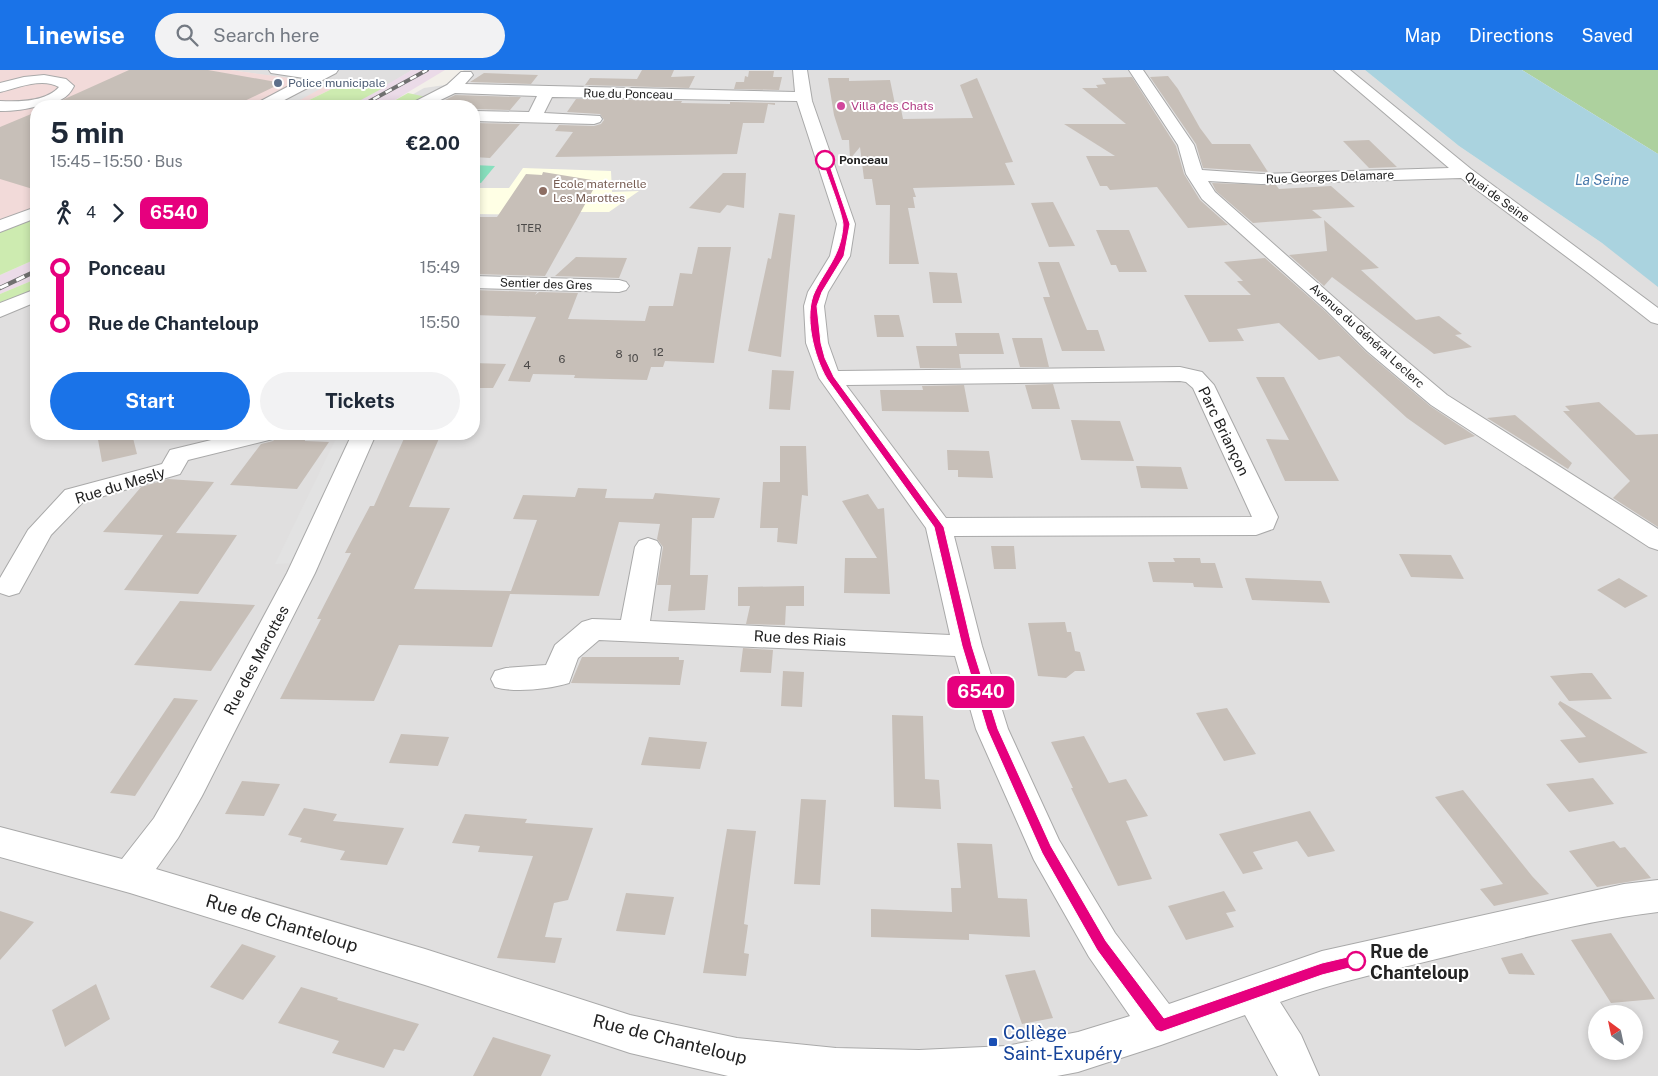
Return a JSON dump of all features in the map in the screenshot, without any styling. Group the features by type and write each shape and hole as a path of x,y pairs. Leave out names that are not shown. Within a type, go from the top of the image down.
{"street":[{"path":"276,70 325,73"},
{"path":"429,100 452,88 474,70"},
{"path":"800,70 804,97 846,224 840,256 818,292 814,306 817,343 821,358 830,378 939,527 967,646 992,729 1046,849 1102,945 1161,1026"},
{"name":"Avenue du Général Leclerc","path":"1136,70 1186,145 1195,174 1208,195 1333,306 1375,346 1439,400 1658,541"},
{"name":"Quai de Seine","path":"1341,70 1465,173 1598,270 1658,318"},
{"path":"273,100 325,73"},
{"path":"0,88 17,83 40,80 58,81 67,86 66,90 54,98 46,100"},
{"name":"Rue du Ponceau","path":"452,88 547,92 804,97"},
{"path":"534,117 547,92"},
{"path":"0,106 20,106 30,104"},
{"path":"20,106 23,112 30,114"},
{"path":"480,116 594,119"},
{"name":"Rue Georges Delamare","path":"1195,174 1261,179 1465,173"},
{"path":"0,217 30,208"},
{"path":"0,226 30,214"},
{"name":"Sentier des Gres","path":"480,282 619,286"},
{"path":"0,311 30,298"},
{"name":"Parc Briançon","path":"830,378 1180,374 1194,376 1203,385 1265,517 1264,523 1256,526 939,527"},
{"name":"Rue du Mesly","path":"9,586 41,530 74,496 171,470 179,455 240,440"},
{"name":"Rue des Marottes","path":"130,878 166,828 190,786 301,573 361,440"},
{"path":"634,630 648,547"},
{"name":"Rue des Riais","path":"506,679 558,675 565,653 592,629 967,646"},
{"name":"Rue de Chanteloup","path":"3,848 130,878 425,966 630,1034 737,1058 836,1068 919,1070 1006,1066 1078,1052 1161,1026 1322,969 1568,912 1624,900 1658,896"},
{"path":"1253,993 1287,1049 1299,1076"}],"shaded area":[{"path":"0,70 230,70 340,85 309,100 30,100 30,219 4,229 0,228"},
{"path":"230,70 412,70 383,88 366,86 362,89"},
{"path":"412,70 445,70 395,100 360,100"},
{"path":"464,70 1365,70 1459,146 1658,281 1658,1076 0,1076 0,305 30,292 30,440 480,440 480,100 409,100 410,96 424,88 445,85"},
{"path":"322,82 331,83 300,100 284,100"},
{"name":"École maternelle Les Marottes","path":"523,168 611,171 612,192 639,191 609,212 562,212 559,215 480,214 480,188 509,188"},
{"path":"30,262 30,282 0,294 0,275"},
{"path":"335,440 351,440 293,563 275,564"}],"green space":[{"path":"1522,70 1658,70 1658,154"},
{"path":"340,85 361,89 366,86 383,88 361,100 309,100"},
{"path":"408,93 426,97 421,100 396,100"},
{"path":"480,165 495,166 481,183"},
{"path":"30,220 30,262 0,275 0,232"},
{"path":"30,282 30,292 0,305 0,294"}],"water":[{"name":"La Seine","path":"1365,70 1522,70 1658,154 1658,287 1602,243 1459,146"}],"building":[{"path":"129,70 208,70 282,83 247,100 62,100"},
{"path":"642,70 674,70 671,77 695,76 689,88 585,85 590,78 637,79"},
{"path":"749,71 774,71 773,77 782,77 779,90 734,89 736,82 744,82 745,76 748,77"},
{"path":"484,73 538,75 531,84 470,82"},
{"path":"1168,76 1212,144 1250,144 1268,172 1203,168 1196,144 1150,77"},
{"path":"1132,77 1176,146 1184,174 1200,200 1228,225 1188,228 1157,187 1110,190 1107,186 1100,186 1086,156 1115,156 1064,124 1126,124 1082,88 1098,88 1096,85 1106,84 1102,78"},
{"path":"828,78 849,78 849,81 890,80 896,109 901,109 903,119 973,118 960,85 977,78 1013,162 1005,163 1015,185 913,188 916,197 913,197 915,208 908,208 919,264 889,264 890,205 876,205 872,179 864,179 860,147 850,159 849,140 842,140 834,115"},
{"path":"455,95 521,97 510,110 480,109 480,100 445,100"},
{"path":"576,99 730,104 730,102 775,103 775,105 768,104 764,123 743,123 737,154 555,157 573,132 555,131 559,125 594,126 601,124 604,120 600,114 567,112"},
{"path":"30,114 30,188 0,179 0,127"},
{"path":"480,123 520,124 490,158 480,157"},
{"path":"1369,140 1397,167 1369,168 1343,141"},
{"path":"543,172 598,181 545,276 480,274 480,217 497,217 526,174 542,175"},
{"path":"723,173 746,173 744,208 727,205 720,213 689,208"},
{"path":"1212,183 1276,185 1279,189 1331,186 1355,207 1312,210 1322,218 1253,223 1216,191"},
{"path":"1053,202 1075,246 1049,247 1031,203"},
{"path":"779,213 795,215 781,357 748,351 768,258 771,259"},
{"path":"1324,220 1379,268 1361,270 1416,320 1439,316 1462,334 1455,335 1472,347 1434,354 1332,277 1324,286 1289,255 1327,251"},
{"path":"1096,230 1129,230 1147,272 1119,272 1116,265 1111,265"},
{"path":"698,247 731,247 714,363 665,361 663,367 651,367 647,380 574,378 575,375 533,374 530,382 508,381 536,317 480,315 480,290 537,292 535,295 539,292 578,293 568,319 645,321 649,306 673,306 680,273 692,274"},
{"path":"576,257 627,258 619,278 555,276"},
{"path":"1265,258 1325,311 1366,352 1430,406 1475,436 1445,445 1407,418 1339,356 1319,360 1279,323 1237,329 1244,341 1209,342 1184,295 1251,295 1237,281 1243,281 1224,262"},
{"path":"1038,262 1059,262 1087,330 1098,330 1105,351 1062,351 1043,297 1050,297"},
{"path":"929,272 957,273 962,303 933,303"},
{"path":"874,315 899,315 904,337 877,337"},
{"path":"955,333 999,333 1004,354 959,354 961,368 920,368 916,346 957,346"},
{"path":"1012,338 1042,338 1049,367 1020,367"},
{"path":"480,363 506,364 493,388 480,388"},
{"path":"772,370 794,371 790,410 769,409"},
{"path":"1256,377 1284,377 1339,481 1285,481 1266,439 1289,440"},
{"path":"1053,384 1060,409 1032,409 1025,385"},
{"path":"964,385 969,412 882,411 880,390 923,390 922,386"},
{"path":"1599,402 1636,435 1658,434 1658,527 1613,498 1630,481 1563,411 1570,411 1565,406"},
{"path":"1515,415 1572,463 1568,469 1487,418"},
{"path":"1071,420 1120,421 1134,461 1081,460"},
{"path":"98,440 134,440 137,454 102,462"},
{"path":"305,440 329,442 297,489 230,485 261,444 273,441"},
{"path":"403,440 438,440 409,507 450,508 414,589 511,591 537,520 513,519 523,495 575,497 578,488 607,489 605,498 653,499 655,493 720,498 714,518 692,518 690,575 708,575 705,610 668,611 671,585 657,585 663,547 657,539 660,524 619,522 599,596 510,594 492,647 399,645 374,701 280,699 321,619 317,619 351,553 345,553 370,506 374,506"},
{"path":"780,446 806,446 808,496 802,495 797,544 777,542 778,528 760,528 763,482 780,482"},
{"path":"947,450 989,451 993,478 958,477 958,470 948,470"},
{"path":"1136,466 1181,467 1188,489 1141,488"},
{"path":"168,479 214,482 176,533 237,535 198,594 124,590 163,535 103,532 141,487"},
{"path":"868,494 878,509 884,508 890,594 844,593 845,558 877,558 842,501"},
{"path":"991,546 1014,546 1016,569 994,569"},
{"path":"1399,554 1451,555 1464,579 1411,577"},
{"path":"1173,558 1200,558 1201,563 1215,563 1223,588 1194,587 1193,583 1153,582 1148,562 1175,562"},
{"path":"1245,578 1321,581 1330,603 1252,600"},
{"path":"1619,578 1648,596 1625,608 1597,590"},
{"path":"804,586 804,606 786,606 785,625 746,624 750,606 738,606 738,587"},
{"path":"180,601 255,605 211,671 134,665"},
{"path":"1065,622 1067,632 1071,632 1075,651 1080,652 1085,671 1075,671 1066,678 1038,676 1028,623"},
{"path":"743,648 773,650 771,673 740,672"},
{"path":"582,657 679,657 679,660 684,660 680,685 571,683"},
{"path":"783,671 804,672 802,707 781,706"},
{"path":"1592,673 1612,699 1569,701 1550,676"},
{"path":"174,698 198,700 135,796 110,793"},
{"path":"1560,701 1648,753 1579,763 1560,740 1586,737 1558,704"},
{"path":"1227,708 1256,754 1224,761 1196,713"},
{"path":"892,715 923,716 925,779 939,780 941,809 894,807"},
{"path":"401,734 449,737 438,766 389,763"},
{"path":"1084,736 1109,783 1126,779 1148,816 1126,821 1152,879 1118,886 1071,788 1073,788 1051,742"},
{"path":"649,737 707,742 700,769 641,765"},
{"path":"1593,778 1614,804 1569,812 1546,784"},
{"path":"242,781 280,784 264,816 225,814"},
{"path":"1463,790 1532,876 1549,894 1494,906 1480,889 1503,884 1435,797"},
{"path":"801,799 826,800 820,885 794,884"},
{"path":"304,808 337,814 333,821 404,828 387,865 340,860 345,851 300,842 302,838 288,835"},
{"path":"1310,811 1335,851 1308,857 1297,841 1253,852 1263,869 1243,874 1219,834"},
{"path":"465,814 527,819 525,823 593,828 568,900 554,903 545,937 562,938 555,963 497,958 533,856 478,852 480,846 452,843"},
{"path":"727,829 756,831 744,924 748,925 744,953 749,954 746,976 703,973"},
{"path":"1614,841 1620,848 1625,847 1651,878 1597,887 1569,851"},
{"path":"957,843 992,844 998,898 1027,899 1030,937 969,934 969,940 871,937 871,909 952,912 951,888 961,888"},
{"path":"1224,891 1236,911 1226,913 1234,927 1186,940 1168,906"},
{"path":"626,893 674,897 665,935 616,931"},
{"path":"0,911 34,922 0,960"},
{"path":"1611,933 1655,999 1611,1003 1571,940"},
{"path":"242,944 276,956 243,1000 210,987"},
{"path":"1522,953 1535,975 1509,974 1501,958"},
{"path":"1035,970 1053,1018 1022,1024 1005,975"},
{"path":"96,984 110,1019 65,1047 52,1010"},
{"path":"301,987 338,998 337,1000 419,1024 404,1051 394,1049 384,1068 332,1053 339,1041 278,1023"},
{"path":"493,1037 551,1055 541,1076 473,1076"}],"railway":[{"path":"372,100 427,70"},
{"path":"0,288 30,274"}],"bus line":[{"name":"6540","path":"825,160 843,209 846,224 840,256 818,292 814,306 817,343 821,358 830,378 939,527 967,646 992,729 1046,849 1102,945 1161,1026 1280,983 1322,969 1356,961"}],"place":[{"name":"Police municipale","path":"278,83"},
{"name":"Villa des Chats","path":"841,106"},
{"name":"Ponceau","path":"825,160"},
{"name":"École maternelle Les Marottes","path":"543,191"},
{"name":"Rue de Chanteloup","path":"1356,961"},
{"name":"Collège Saint-Exupéry","path":"993,1042"}]}
